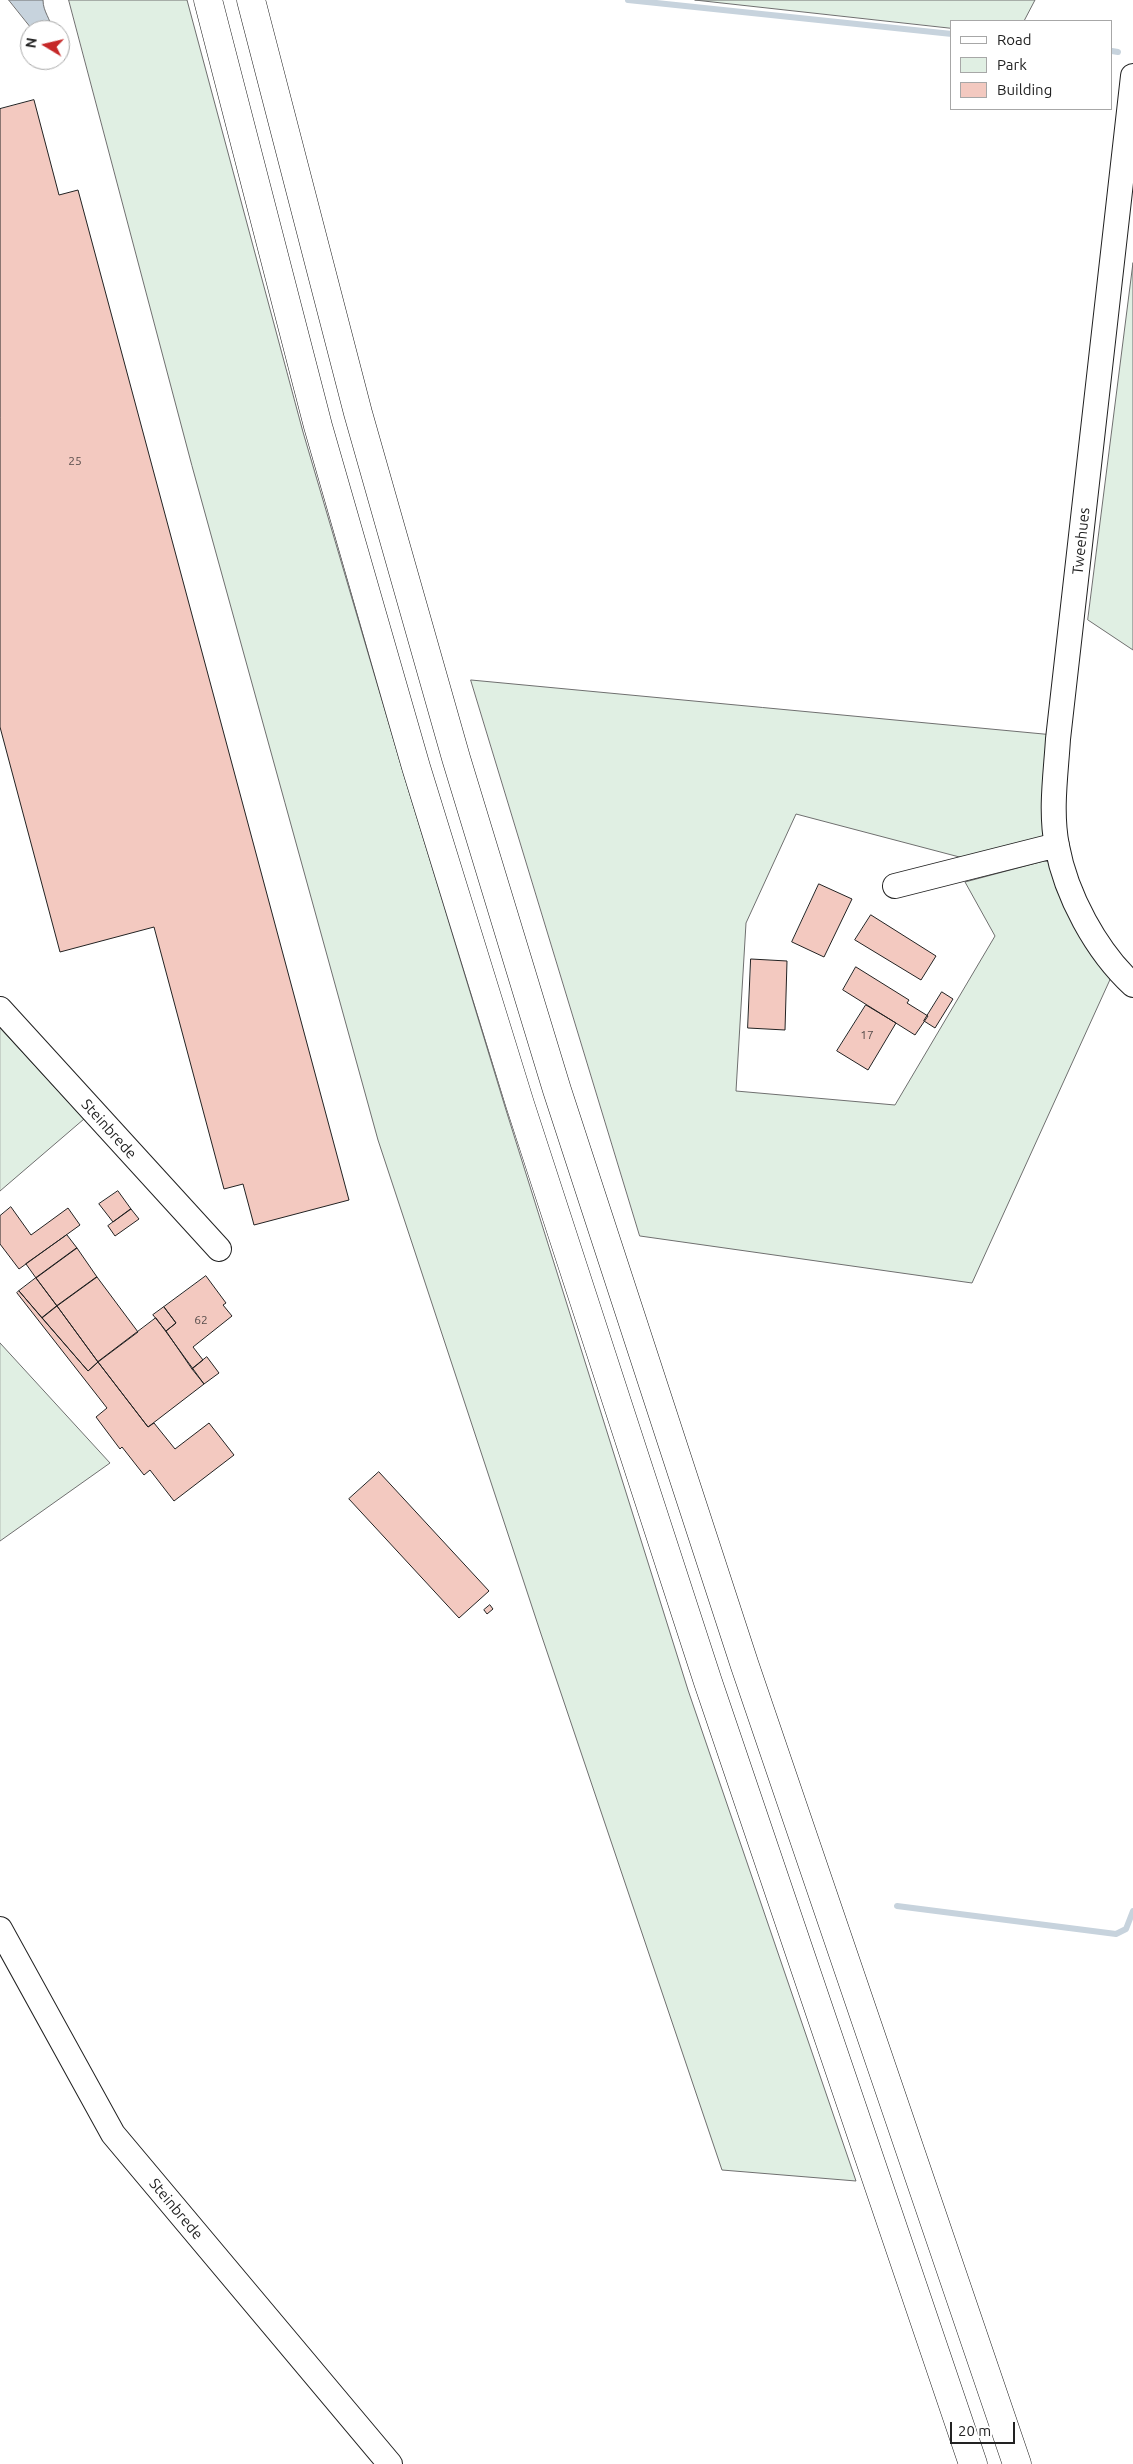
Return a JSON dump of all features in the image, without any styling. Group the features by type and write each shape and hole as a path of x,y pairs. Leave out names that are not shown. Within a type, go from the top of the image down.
{"highway":[{"path":"208,0 318,426 416,767 506,1057 708,1682 974,2464"},
{"path":"250,0 360,423 456,758 557,1090 745,1666 1017,2464"}],"street":[{"name":"Tweehues","path":"1133,76 1058,739 1055,782 1056,845 1070,889 1081,913 1115,966 1133,985"},
{"path":"895,886 1056,845"},
{"name":"Steinbrede","path":"0,1009 219,1249"},
{"name":"Steinbrede","path":"0,1929 113,2134 390,2464"}],"green space":[{"path":"69,0 187,0 303,432 403,772 506,1110 688,1690 856,2181 722,2170 541,1634 378,1140 192,466"},
{"path":"695,0 1035,0 1025,20 950,20 950,28"},
{"path":"1133,263 1133,650 1088,620"},
{"path":"471,680 1054,735 1047,838 967,859 796,814 746,923 736,1091 895,1105 995,936 965,882 1044,861 1053,862 1113,973 972,1283 640,1236"},
{"path":"0,1028 84,1119 0,1191"},
{"path":"0,1343 110,1463 0,1541"}],"shaded area":[{"path":"9,0 43,0 49,20 25,20"}],"building":[{"path":"34,100 59,195 78,190 349,1200 254,1225 243,1184 224,1189 154,927 60,952 0,727 0,109"},
{"path":"819,884 852,899 824,957 792,942"},
{"path":"871,915 936,956 921,980 855,940"},
{"path":"751,959 787,961 785,1030 748,1028"},
{"path":"856,967 909,1000 907,1003 928,1016 915,1035 843,990"},
{"path":"942,992 953,999 935,1028 924,1021"},
{"path":"866,1005 896,1023 868,1070 837,1051"},
{"path":"118,1191 131,1209 113,1222 99,1204"},
{"path":"11,1207 31,1235 68,1208 80,1225 19,1269 0,1244 0,1216"},
{"path":"131,1209 139,1219 115,1236 108,1226"},
{"path":"67,1235 77,1248 36,1278 26,1264"},
{"path":"77,1248 97,1277 57,1306 36,1278"},
{"path":"206,1276 226,1303 223,1305 232,1316 193,1347 203,1360 192,1369 166,1331 176,1323 164,1307"},
{"path":"97,1277 138,1332 98,1362 57,1306"},
{"path":"36,1278 57,1306 42,1318 19,1291"},
{"path":"19,1291 88,1371 98,1362 148,1427 154,1423 175,1449 209,1423 234,1455 174,1501 150,1470 144,1475 122,1447 120,1449 96,1417 107,1408 17,1293"},
{"path":"57,1306 98,1362 88,1371 42,1318"},
{"path":"164,1307 176,1323 166,1331 153,1315"},
{"path":"156,1318 204,1384 148,1427 98,1362"},
{"path":"207,1357 219,1373 204,1384 192,1369"},
{"path":"379,1472 489,1591 459,1618 349,1499"},
{"path":"490,1605 493,1609 487,1614 484,1610"}],"waterway":[{"path":"628,0 950,34"},
{"path":"1113,51 1118,52"},
{"path":"897,1906 1116,1934 1126,1929 1133,1911"}]}
